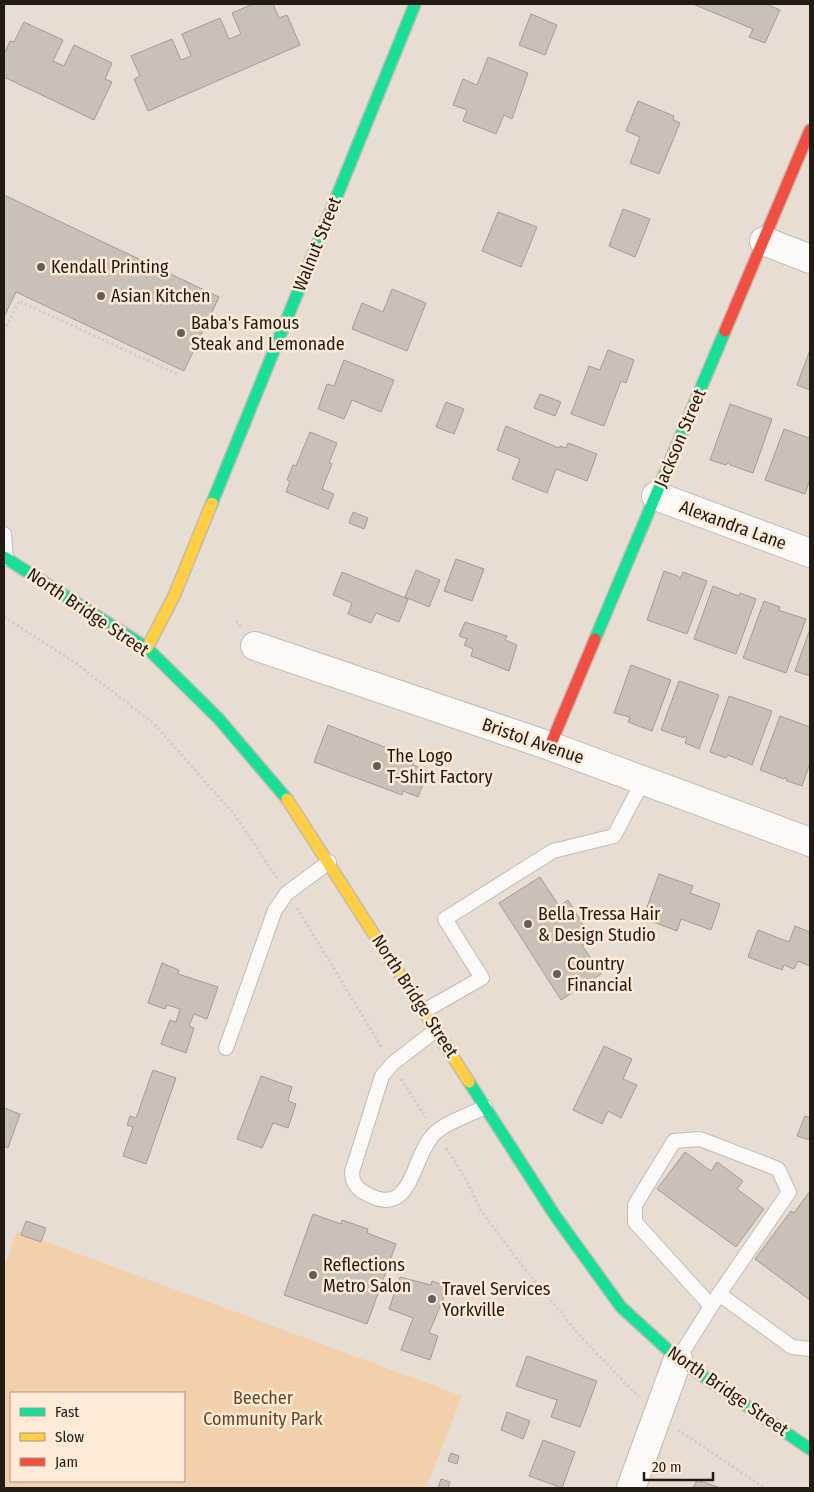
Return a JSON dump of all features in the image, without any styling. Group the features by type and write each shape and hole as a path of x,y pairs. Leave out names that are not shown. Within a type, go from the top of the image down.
{"main road":[{"name":"Walnut Street","path":"147,648 174,596 415,4"},
{"name":"Jackson Street","path":"550,746 810,130"},
{"name":"North Bridge Street","path":"5,558 147,648 218,718 286,797 556,1217 621,1306 678,1359 810,1449"}],"street":[{"path":"764,241 810,259"},
{"name":"Alexandra Lane","path":"656,496 810,553"},
{"name":"Bristol Avenue","path":"255,646 550,746 810,842"},
{"path":"631,1488 678,1359"}],"lane":[{"path":"4,534 5,558"},
{"path":"424,1011 482,978 446,919 553,851 614,836 643,780"},
{"path":"226,1048 275,910 287,892 329,862"},
{"path":"436,1030 392,1064 382,1076 352,1172 352,1182 361,1191 373,1198 387,1201 398,1198 407,1188 425,1144 435,1132 486,1107"},
{"path":"678,1359 711,1306 788,1192 778,1169 700,1139 674,1141 635,1205 635,1222 711,1306"},
{"path":"719,1294 792,1347 810,1350"}],"path":[{"path":"4,331 18,301 177,374"},
{"path":"145,360 147,354"},
{"path":"4,617 77,664 153,723 234,814 287,892 467,1182 481,1211 520,1263 582,1337 636,1394"},
{"path":"685,1435 764,1488"}],"green space":[{"name":"Beecher Community Park","path":"17,1231 462,1396 426,1488 4,1488 4,1268"}],"building":[{"path":"253,4 273,4 279,18 287,15 300,45 148,111 134,79 140,76 131,56 172,39 181,60 191,56 182,34 220,18 229,39 241,34 232,13"},
{"path":"693,4 766,4 780,10 765,43 749,37 753,29"},
{"path":"531,14 557,25 545,55 519,45"},
{"path":"24,22 63,40 53,61 64,66 74,45 112,63 105,79 112,82 94,120 4,77 4,54 10,41 14,42"},
{"path":"488,57 528,73 512,119 504,115 496,134 463,121 467,110 453,105 463,79 477,85"},
{"path":"638,101 674,116 673,120 680,123 659,174 630,163 640,137 626,131"},
{"path":"4,195 219,297 184,371 16,292 4,317"},
{"path":"623,209 650,219 635,257 609,246"},
{"path":"498,212 537,227 521,267 482,251"},
{"path":"392,289 426,303 407,351 352,329 362,303 383,312"},
{"path":"608,350 634,360 626,383 621,381 604,426 571,414 589,366 600,370"},
{"path":"810,350 810,390 797,385"},
{"path":"344,360 394,380 381,412 352,400 344,419 318,409 327,384 334,386"},
{"path":"540,394 561,402 555,416 534,408"},
{"path":"446,402 464,409 454,434 436,427"},
{"path":"730,404 772,419 753,473 730,465 729,462 726,465 710,460"},
{"path":"506,426 559,448 560,446 566,448 568,443 597,454 587,481 556,469 547,493 512,479 520,459 497,450"},
{"path":"784,429 809,438 810,434 810,479 805,494 765,480"},
{"path":"310,432 337,443 329,463 332,464 322,489 334,494 328,509 286,492 290,481 287,480 293,465 296,466"},
{"path":"353,512 368,518 364,529 349,523"},
{"path":"456,559 484,569 472,601 444,591"},
{"path":"416,570 440,580 429,607 405,597"},
{"path":"664,571 678,576 680,579 683,572 707,581 687,634 647,620"},
{"path":"342,572 408,599 399,622 376,613 371,623 348,614 352,603 333,595"},
{"path":"713,586 739,596 740,593 756,599 736,654 694,639"},
{"path":"764,601 780,607 779,610 781,611 806,619 786,673 743,658"},
{"path":"465,622 507,636 505,640 517,645 509,671 471,656 473,649 464,645 467,639 459,636"},
{"path":"810,629 810,676 795,671"},
{"path":"631,665 671,680 652,731 628,722 630,717 614,713"},
{"path":"679,681 719,695 699,749 685,743 687,737 684,736 684,738 661,730"},
{"path":"729,696 772,711 752,765 728,755 726,758 710,752"},
{"path":"780,716 810,727 810,763 802,786 787,781 786,777 784,779 760,770"},
{"path":"328,725 415,759 413,765 428,771 418,797 403,791 402,795 314,762"},
{"path":"659,874 693,886 690,893 720,904 711,930 681,919 677,931 643,918"},
{"path":"540,877 559,906 568,900 592,939 582,945 601,974 561,1000 499,903"},
{"path":"795,926 810,932 810,966 798,961 794,969 784,965 782,970 748,957 758,930 789,942"},
{"path":"162,963 179,970 178,974 218,987 207,1019 194,1014 189,1026 194,1028 186,1053 161,1044 170,1020 176,1022 180,1009 167,1005 165,1009 148,1003"},
{"path":"604,1046 632,1059 623,1079 637,1085 621,1118 608,1111 602,1124 573,1110"},
{"path":"153,1070 176,1078 146,1164 123,1156 133,1127 127,1125 130,1116 136,1118"},
{"path":"261,1076 292,1087 288,1101 296,1104 288,1128 273,1123 262,1148 237,1139"},
{"path":"4,1108 20,1114 8,1148 4,1146"},
{"path":"805,1116 810,1118 810,1140 797,1136"},
{"path":"685,1152 711,1171 717,1162 743,1181 737,1189 764,1209 736,1247 657,1189"},
{"path":"810,1191 810,1300 755,1259 791,1211 794,1213"},
{"path":"313,1214 341,1224 342,1220 368,1229 367,1233 396,1244 367,1324 284,1295"},
{"path":"26,1221 46,1228 41,1242 21,1235"},
{"path":"400,1277 431,1285 432,1281 448,1287 429,1333 438,1336 430,1360 401,1350 413,1318 389,1309"},
{"path":"527,1356 597,1381 580,1427 551,1417 557,1400 516,1386"},
{"path":"507,1412 530,1421 523,1439 501,1430"},
{"path":"543,1440 575,1452 562,1488 529,1476"},
{"path":"451,1453 459,1456 457,1464 448,1461"},
{"path":"441,1479 450,1482 448,1488 438,1488"},
{"path":"697,1480 721,1488 693,1488"}],"traffic: fast":[{"path":"212,503 415,4"},
{"path":"595,639 725,331"},
{"path":"4,557 147,648 218,718 287,799"},
{"path":"469,1082 556,1217 621,1307 678,1359 810,1449"}],"traffic: slow":[{"path":"147,648 174,596 212,503"},
{"path":"287,799 469,1082"}],"traffic: jam":[{"path":"725,331 810,130"},
{"path":"550,746 595,639"}],"place":[{"name":"Kendall Printing","path":"41,267"},
{"name":"Asian Kitchen","path":"101,296"},
{"name":"Baba's Famous Steak and Lemonade","path":"181,333"},
{"name":"The Logo T-Shirt Factory","path":"377,766"},
{"name":"Bella Tressa Hair & Design Studio","path":"528,924"},
{"name":"Country Financial","path":"557,974"},
{"name":"Reflections Metro Salon","path":"313,1275"},
{"name":"Travel Services Yorkville","path":"432,1299"}]}
